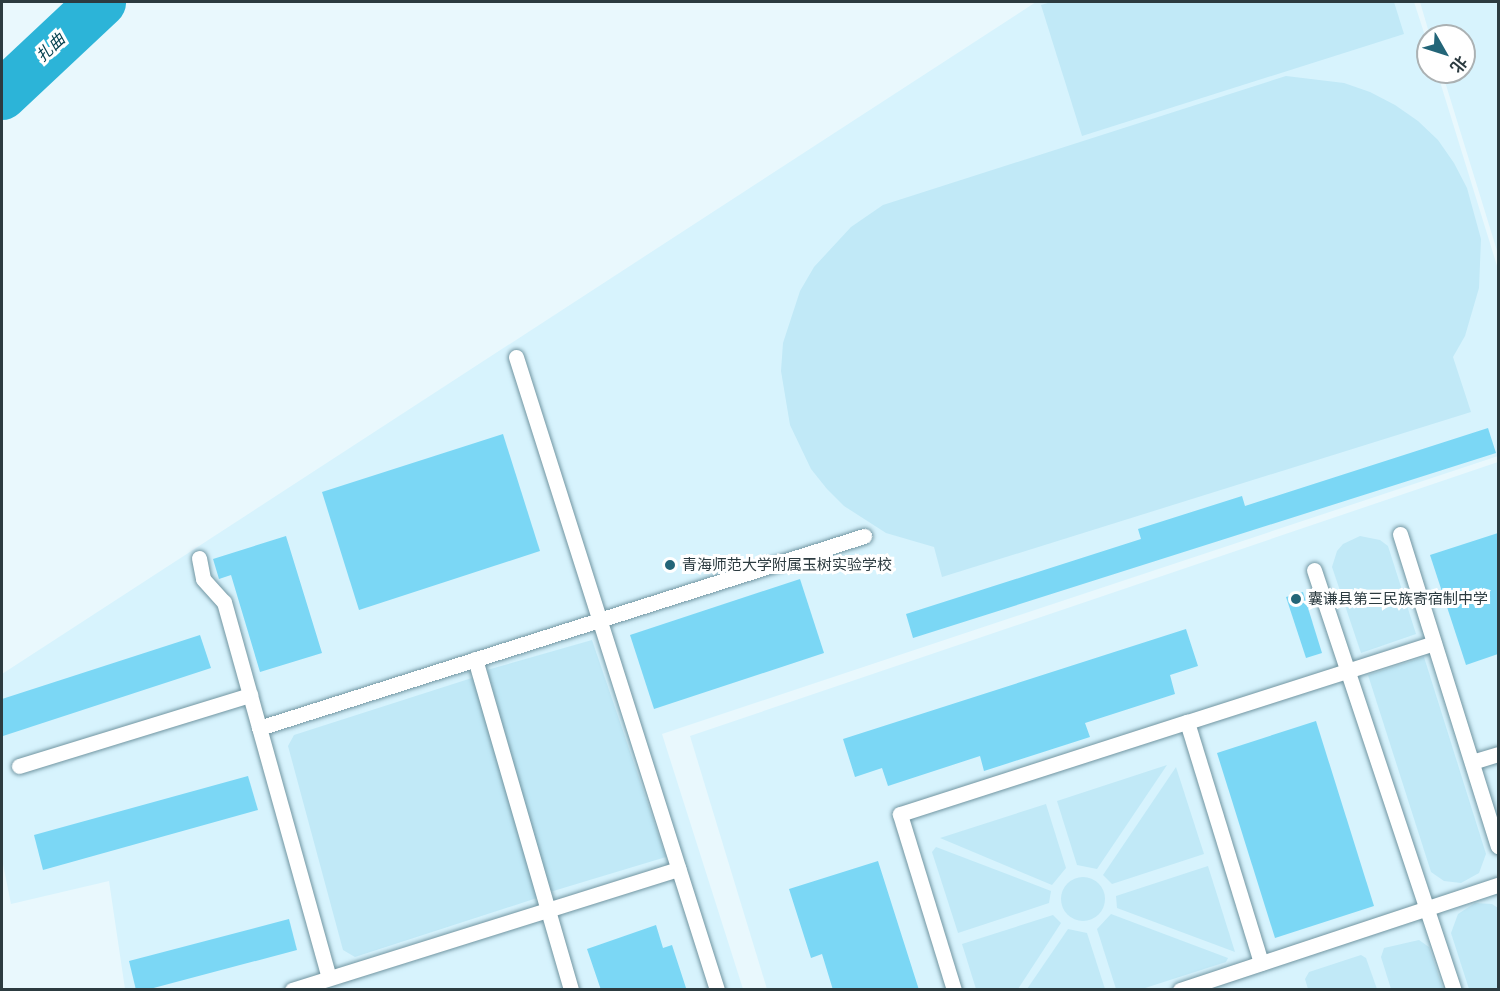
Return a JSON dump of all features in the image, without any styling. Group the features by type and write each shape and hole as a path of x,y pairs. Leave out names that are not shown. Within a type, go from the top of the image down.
{"lane":[{"path":"516,357 717,990"},
{"path":"1400,534 1498,846"},
{"path":"259,728 864,536"},
{"path":"199,558 203,579 224,602 329,978"},
{"path":"1314,570 1454,990"},
{"path":"954,990 900,814 1434,643"},
{"path":"475,659 571,990"},
{"path":"19,765 250,695"},
{"path":"1187,723 1261,963"},
{"path":"1472,762 1498,754"},
{"path":"292,990 679,869"},
{"path":"1180,990 1498,885"}],"shaded area":[{"name":"青海师范大学附属玉树实验学校","path":"1036,2 1414,2 1421,24 1416,24 1416,84 1441,84 1498,269 1498,456 662,734 743,989 125,989 109,881 11,904 2,859 2,674"},
{"path":"1051,2 1394,2 1404,34 1082,136 1041,5"},
{"path":"1420,2 1498,2 1498,254 1446,84 1476,84 1476,24 1426,24"},
{"path":"1286,76 1344,83 1370,92 1395,105 1418,121 1438,140 1454,163 1467,188 1481,239 1479,288 1465,336 1453,357 1471,412 942,577 934,547 886,533 844,506 827,489 811,469 790,425 781,371 783,343 800,291 814,267 851,227 883,205"},
{"name":"囊谦县第三民族寄宿制中学","path":"1498,462 1498,989 767,989 690,736"},
{"path":"1360,536 1380,540 1388,546 1416,634 1361,653 1332,567 1337,551 1343,544"},
{"path":"592,640 666,857 550,892 487,670"},
{"path":"1424,657 1486,854 1479,873 1461,883 1444,881 1431,872 1368,675"},
{"path":"475,677 537,898 355,957 343,950 288,746 294,735"},
{"path":"1167,765 1097,869 1077,865 1057,801"},
{"path":"1176,767 1204,854 1112,884 1103,875"},
{"path":"1046,804 1066,868 1052,885 940,838"},
{"path":"936,847 1051,891 1049,903 958,933 932,852"},
{"path":"1208,866 1235,952 1117,908 1116,896"},
{"path":"1083,877 1099,883 1105,899 1099,915 1083,921 1067,915 1061,899 1067,883"},
{"path":"1475,903 1492,904 1498,908 1498,989 1469,989 1451,933 1458,914"},
{"path":"1111,914 1228,958 1226,962 1142,989 1116,989 1097,929"},
{"path":"1053,915 1061,923 1018,989 976,989 962,944"},
{"path":"1068,929 1087,933 1105,989 1027,989"},
{"path":"1419,940 1429,947 1443,989 1391,989 1381,957 1384,948"},
{"path":"1361,955 1366,958 1377,989 1308,989 1305,979 1309,972"}],"building":[{"path":"1488,428 1496,453 913,638 906,614 1141,539 1138,529 1242,496 1245,506"},
{"path":"503,434 540,551 359,610 322,492"},
{"path":"1498,533 1498,654 1466,665 1430,555"},
{"path":"286,536 322,653 260,672 231,575 219,579 213,559"},
{"path":"800,579 824,653 654,709 630,635"},
{"path":"1303,592 1322,653 1306,658 1286,597"},
{"path":"1186,629 1198,666 1170,675 1175,694 1085,723 1090,737 984,771 980,756 888,786 882,768 855,777 843,739"},
{"path":"200,635 211,668 3,736 2,699"},
{"path":"1316,721 1374,906 1275,938 1217,753"},
{"path":"248,776 258,810 43,870 34,835"},
{"path":"878,861 919,990 833,990 822,954 811,958 789,889"},
{"path":"289,919 297,950 146,990 136,990 129,961"},
{"path":"656,925 663,948 672,945 686,988 601,990 587,949"}],"waterway":[{"name":"扎曲","path":"2,95 101,2"}],"place":[{"name":"青海师范大学附属玉树实验学校","path":"670,565"},
{"name":"囊谦县第三民族寄宿制中学","path":"1296,599"}]}
